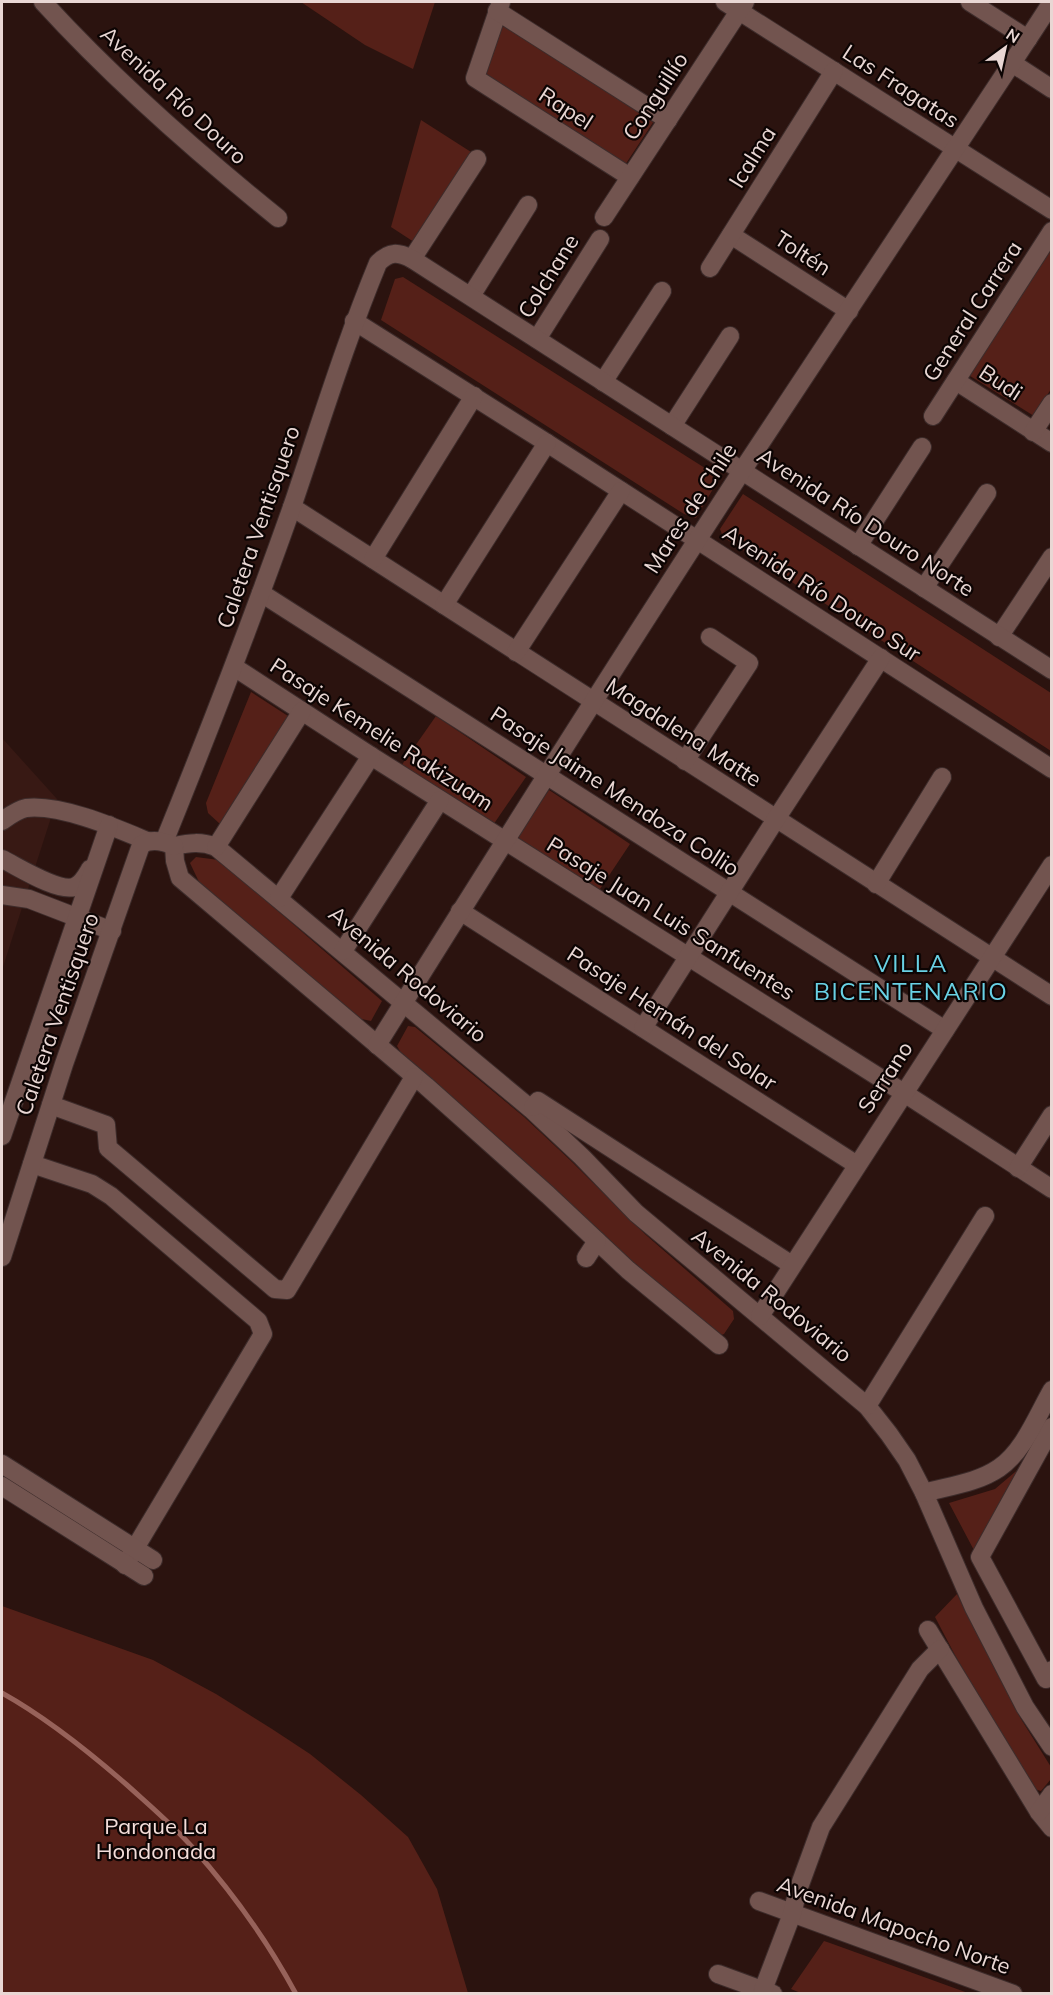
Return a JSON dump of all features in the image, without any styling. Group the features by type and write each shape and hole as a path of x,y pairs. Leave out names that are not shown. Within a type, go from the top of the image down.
{"street":[{"name":"Avenida Río Douro","path":"44,2 144,103 278,218"},
{"path":"970,2 1028,39"},
{"name":"Mares de Chile","path":"376,1044 504,840 742,471 957,149 1052,2"},
{"name":"Las Fragatas","path":"737,5 834,71 1052,210"},
{"name":"Conguillío","path":"604,217 668,120 737,5"},
{"path":"499,6 668,120"},
{"name":"Rapel","path":"499,6 475,78 630,177"},
{"path":"1012,63 1052,88"},
{"name":"Icalma","path":"710,268 834,71"},
{"path":"412,259 477,159"},
{"path":"471,296 528,205"},
{"name":"General Carrera","path":"933,416 1052,231"},
{"name":"Toltén","path":"731,235 849,311"},
{"name":"Colchane","path":"537,339 600,239"},
{"name":"Caletera Ventisquero","path":"2,1257 51,1105 141,845 162,843 234,667 292,507 354,321 378,263 386,255 393,253 412,259"},
{"name":"Avenida Río Douro Norte","path":"412,259 1052,670"},
{"path":"603,382 662,291"},
{"name":"Avenida Río Douro Sur","path":"354,321 1052,769"},
{"path":"672,426 730,336"},
{"name":"Budi","path":"956,381 1052,443"},
{"path":"373,559 474,396"},
{"path":"1034,432 1052,403"},
{"path":"444,605 547,443"},
{"path":"858,546 922,447"},
{"path":"516,652 621,491"},
{"path":"924,588 987,493"},
{"name":"Magdalena Matte","path":"292,507 1052,996"},
{"path":"999,637 1052,557"},
{"name":"Pasaje Jaime Mendoza Collio","path":"261,592 945,1029"},
{"path":"685,761 749,663 710,637"},
{"path":"644,1028 881,658"},
{"name":"Pasaje Kemelie Rakizuam","path":"234,667 504,840"},
{"path":"2,821 11,814 26,808 40,809 64,812 162,843 195,842 216,847 302,711"},
{"path":"279,898 371,756"},
{"path":"876,884 942,777"},
{"path":"343,951 440,800"},
{"path":"2,1136 109,825"},
{"name":"Pasaje Juan Luis Sanfuentes","path":"504,840 1052,1189"},
{"path":"162,843 175,861 180,878 495,1146 628,1270 719,1345"},
{"name":"Avenida Rodoviario","path":"216,847 531,1109 636,1212 867,1406 890,1434 907,1460 924,1493 974,1608 1025,1707 1052,1747"},
{"path":"2,859 47,882 63,887 73,887 83,881 99,855"},
{"name":"Serrano","path":"760,1316 1052,865"},
{"path":"2,895 29,899 112,931"},
{"name":"Pasaje Hernán del Solar","path":"460,911 856,1165"},
{"path":"51,1105 106,1125 108,1148 274,1289 288,1290 414,1077"},
{"path":"531,1109 538,1101 792,1265"},
{"path":"1018,1168 1052,1115"},
{"path":"32,1164 92,1184 111,1196 258,1321 263,1334 125,1565"},
{"path":"867,1406 985,1216"},
{"path":"586,1258 597,1241"},
{"path":"924,1493 972,1480 1000,1467 1022,1442 1050,1397"},
{"path":"1052,1427 980,1557 1046,1678 1052,1670"},
{"path":"2,1464 153,1560"},
{"path":"2,1486 144,1576"},
{"path":"928,1630 1039,1812 1052,1828"},
{"path":"718,1974 768,1992 798,1890 820,1827 920,1669 940,1649"},
{"path":"1039,1812 1052,1794"},
{"name":"Avenida Mapocho Norte","path":"759,1901 1013,1994"}],"shaded area":[{"path":"2,738 57,799 2,970"}],"green space":[{"path":"301,2 435,2 413,69 365,45"},
{"path":"503,21 654,121 625,165 485,75"},
{"path":"421,120 471,152 414,242 391,227"},
{"path":"1051,240 1051,389 1034,416 967,374"},
{"path":"403,277 716,475 717,482 696,518 684,514 381,320 395,279"},
{"path":"743,494 1051,693 1051,751 723,537 720,529"},
{"path":"251,692 291,718 220,824 208,813 206,803"},
{"path":"436,716 526,777 491,828 401,766"},
{"path":"549,790 630,844 596,895 515,841"},
{"path":"196,857 219,860 382,1001 371,1021 357,1018 200,884 190,863"},
{"path":"408,1026 415,1027 523,1116 646,1235 733,1311 734,1319 724,1334 719,1336 603,1238 512,1150 401,1053 397,1046"},
{"path":"1022,1466 976,1554 949,1503 995,1489"},
{"path":"957,1594 1021,1719 1051,1767 1051,1779 1041,1791 1034,1789 1028,1780 935,1617"},
{"name":"Parque La Hondonada","path":"2,1606 153,1660 216,1694 272,1729 310,1754 361,1795 408,1837 437,1889 468,1993 2,1993"},
{"path":"824,1941 968,1993 803,1994 791,1989"}],"waterway":[{"path":"2,1693 35,1713 82,1748 177,1831 236,1900 274,1956 296,1994"}],"district":[{"name":"VILLA BICENTENARIO","path":"911,978"}]}
